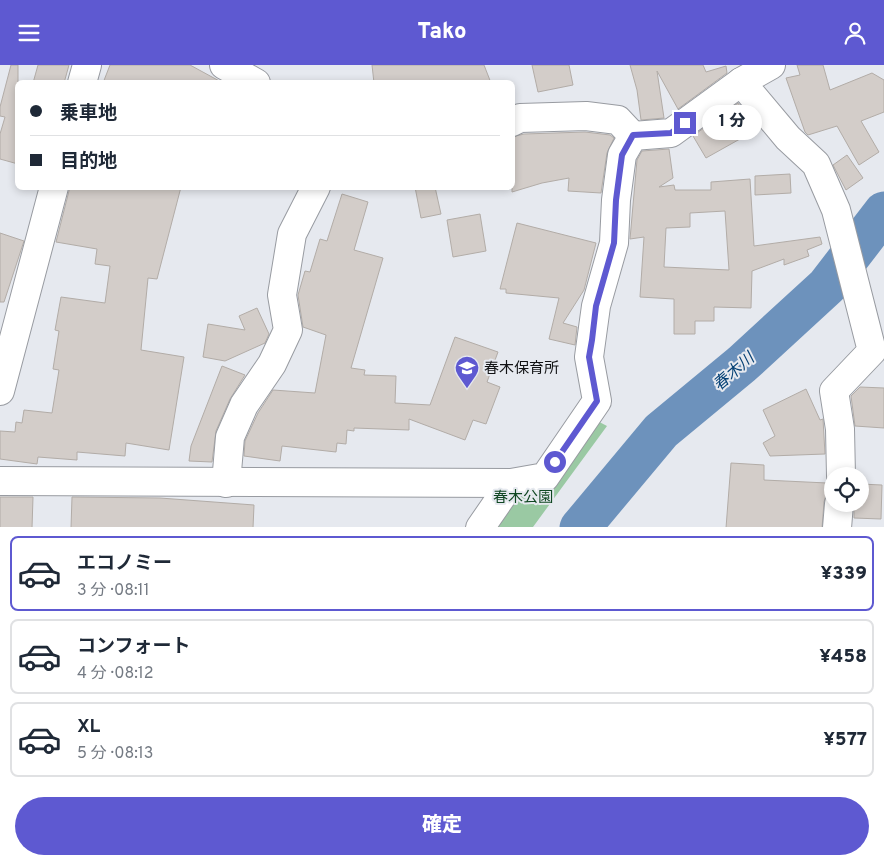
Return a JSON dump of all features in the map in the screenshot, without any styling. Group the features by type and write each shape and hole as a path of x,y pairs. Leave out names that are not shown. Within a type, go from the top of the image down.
{"street":[{"path":"83,80 87,65"},
{"path":"224,65 251,80"},
{"path":"515,120 520,118 586,116 618,120 633,135 671,133 741,82 771,65"},
{"path":"741,82 788,137 816,164 836,211 878,349 834,391 840,429 842,467"},
{"path":"0,481 512,483 545,477 597,401 589,357 596,306 614,243 616,200 622,155 633,135"},
{"path":"0,391 53,190"},
{"path":"226,483 230,437 244,405 272,364 288,330 282,295 292,234 314,190"},
{"path":"480,527 512,483"},
{"path":"837,527 838,512"}],"green space":[{"name":"春木公園","path":"584,414 607,426 533,527 472,527 511,469 543,473"}],"building":[{"path":"11,65 18,65 18,80 15,80 15,163 0,159 0,134 5,117 0,116 0,107"},
{"path":"38,65 69,65 65,80 34,80"},
{"path":"110,65 190,65 218,80 104,80"},
{"path":"372,65 484,65 490,80 374,80"},
{"path":"532,65 569,65 573,85 538,92"},
{"path":"630,65 703,65 706,72 726,66 727,73 678,109 657,71 664,118 641,120 637,90"},
{"path":"797,65 823,65 830,90 872,73 884,80 884,112 861,121 879,152 859,165 837,126 808,135 805,132 786,78 800,75"},
{"path":"738,103 756,130 706,158 693,136"},
{"path":"585,132 610,135 614,138 607,153 601,193 568,191 569,178 542,183 512,192 512,190 515,190 515,136 524,134"},
{"path":"669,149 673,178 659,187 674,185 675,190 711,190 711,182 750,179 754,246 820,237 822,244 807,250 809,256 784,265 784,259 752,271 751,308 714,307 714,321 695,321 695,334 674,334 674,299 640,297 644,237 630,239 637,160 642,151","holes":["725,211 729,270 664,267 666,228 690,227 690,213"]},
{"path":"847,155 863,178 846,190 833,165"},
{"path":"790,174 791,193 755,195 755,176"},
{"path":"69,190 180,190 157,279 148,278 141,350 184,357 169,450 126,443 125,456 77,452 77,460 38,457 37,464 0,459 0,431 15,432 16,422 22,423 24,410 52,413 59,370 53,369 59,331 55,330 61,297 105,303 110,266 95,264 97,249 56,242"},
{"path":"416,190 436,190 441,214 421,218"},
{"path":"342,194 368,202 354,250 383,258 351,368 365,370 364,375 396,376 395,403 430,405 455,337 498,352 487,382 500,387 486,424 473,420 465,440 409,419 409,430 354,428 354,431 347,430 346,444 337,443 336,452 282,446 280,461 244,456 245,441 258,413 273,390 315,393 326,335 303,327 298,295 305,271 310,272 320,239 327,241"},
{"path":"480,214 486,251 453,257 447,220"},
{"path":"517,223 596,243 584,290 563,323 577,327 575,345 549,339 559,298 506,293 506,289 500,289"},
{"path":"0,233 24,241 4,302 0,302"},
{"path":"257,308 269,334 265,343 225,361 203,357 208,324 245,330 239,316"},
{"path":"222,366 245,375 230,399 216,431 212,462 189,461 191,446"},
{"path":"860,387 884,388 884,428 855,426 851,396"},
{"path":"806,389 820,420 823,419 825,454 770,456 763,443 775,436 763,410"},
{"path":"731,463 764,465 764,480 824,483 822,527 726,527"},
{"path":"869,484 882,485 881,519 854,518 854,512 869,512"},
{"path":"0,497 33,497 32,527 0,527"},
{"path":"72,497 160,498 254,505 253,527 71,527"}],"waterway":[{"name":"春木川","path":"581,527 661,431 742,364 827,286 884,212"}],"place":[{"name":"春木保育所","path":"467,389"}],"route":[{"path":"555,462 597,401 589,357 596,306 614,243 616,200 622,155 633,135 652,136 671,133 685,123"}]}
